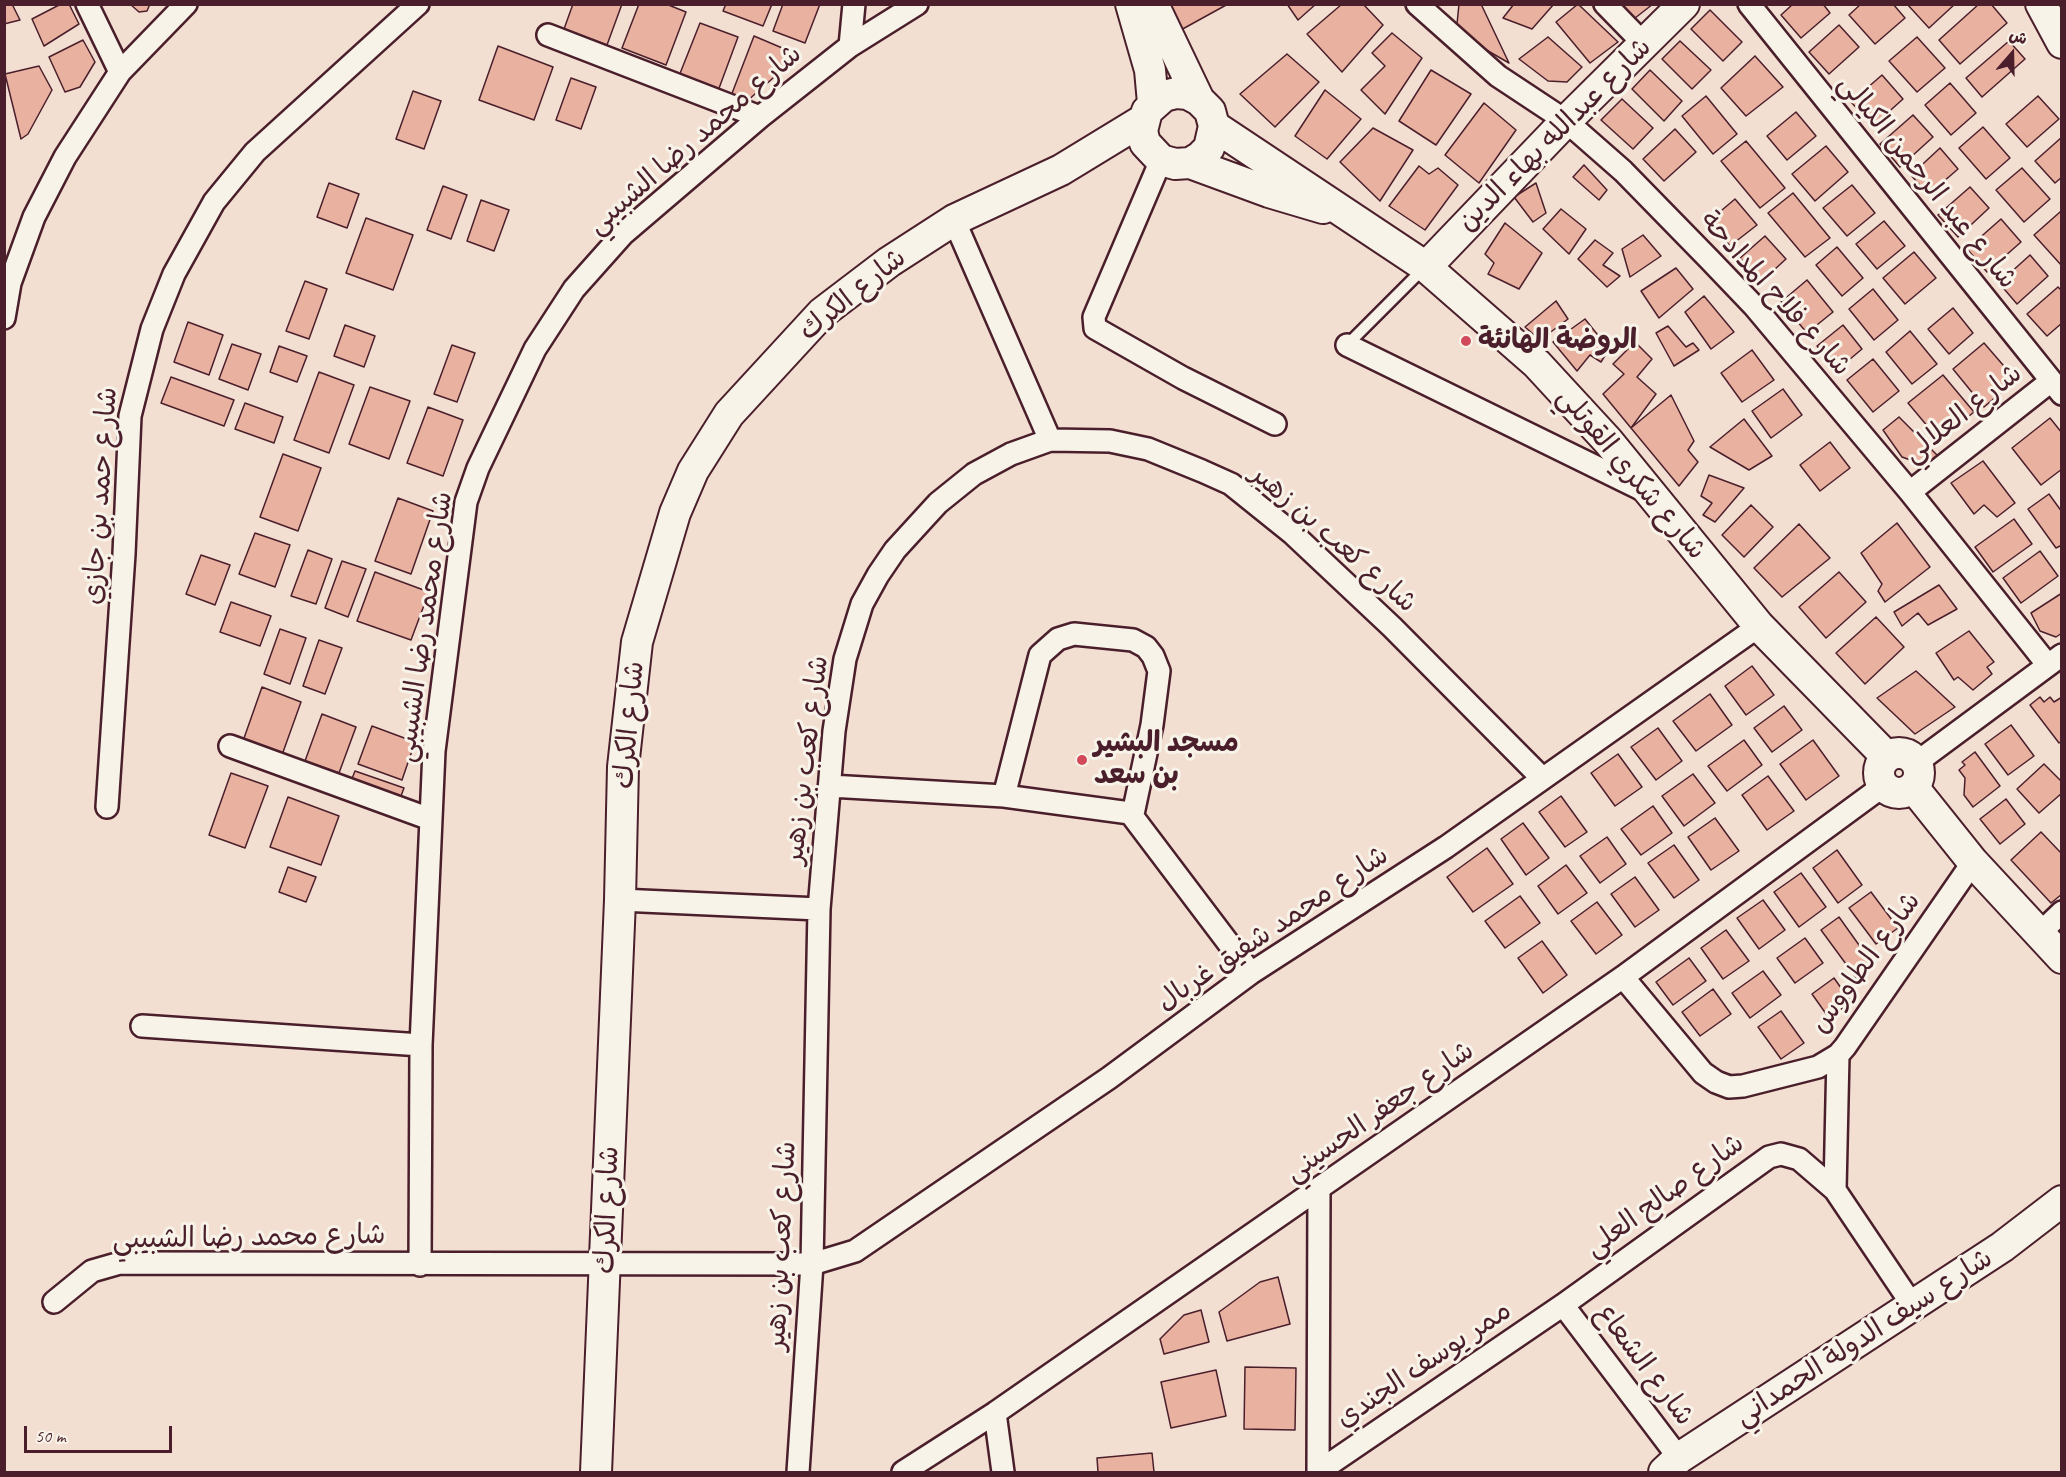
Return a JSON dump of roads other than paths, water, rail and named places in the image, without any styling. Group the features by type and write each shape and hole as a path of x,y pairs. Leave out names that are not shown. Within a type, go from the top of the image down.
{"street":[{"path":"87,4 120,72"},
{"path":"4,318 10,283 34,217 65,157 120,72 186,4"},
{"name":"شارع حمد بن جازي","path":"107,807 123,574 130,416 152,329 174,274 214,202 255,152 418,4"},
{"path":"850,46 854,4"},
{"name":"شارع محمد رضا الشبيبي","path":"420,1265 421,1045 434,751 466,502 500,418 535,349 574,289 623,234 760,117 850,46 917,4"},
{"path":"1131,4 1150,70 1148,111 1142,131 1156,156 1175,164 1190,163 1209,148 1214,126 1210,111 1199,100 1188,94 1176,93 1164,96 1148,111"},
{"path":"1153,4 1199,100"},
{"path":"1605,4 1644,44"},
{"name":"شارع عبدالله بهاء الدين","path":"1426,267 1566,121 1684,4"},
{"name":"شارع عبد الرحمن الكيالي","path":"1749,4 2056,388"},
{"path":"2041,4 2061,43"},
{"name":"شارع فلاح المدادحة","path":"1423,7 1498,76 1566,121 1623,171 1754,306 2054,659"},
{"path":"548,35 760,117"},
{"name":"شارع الكرك","path":"596,1473 620,900 623,767 637,642 675,513 693,471 729,414 822,313 889,262 954,220 1061,170 1148,111"},
{"name":"شارع شكري القوتلي","path":"1214,126 1426,267 1537,364 1608,441 1759,626 1886,756"},
{"path":"1156,156 1094,317 1095,328 1184,378 1275,424"},
{"name":"شارع الكرك","path":"1061,170 1156,156"},
{"name":"شارع شكري القوتلي","path":"1190,163 1269,192 1352,217"},
{"path":"954,220 1050,440"},
{"path":"1347,345 1648,492"},
{"name":"شارع العلالي","path":"1910,492 2056,388"},
{"name":"شارع كعب بن زهير","path":"798,1473 812,1264 819,909 845,659 862,604 878,575 895,550 938,503 974,474 1011,454 1050,440 1110,441 1148,449 1231,484 1292,533 1383,619 1542,778"},
{"name":"شارع محمد شفيق غربال","path":"606,1262 812,1264 842,1256 865,1246 1109,1077 1251,973 1446,847 1759,626"},
{"path":"1004,796 1040,655 1058,639 1074,634 1133,640 1146,647 1154,656 1159,671 1152,725 1133,814"},
{"path":"2054,659 1915,775 1898,793 1883,786 1878,770 1886,756 1900,752 1907,754 1915,775 1973,862 2061,958"},
{"path":"230,746 430,819"},
{"path":"830,786 1004,796 1133,814 1251,973"},
{"name":"شارع جعفر الحسيني","path":"903,1473 995,1413 1319,1190 1623,977 1883,786"},
{"name":"شارع الطاووس","path":"1623,977 1703,1073 1716,1082 1729,1087 1743,1086 1818,1067 1838,1055 1973,862"},
{"path":"620,900 819,909"},
{"path":"2039,934 2061,912"},
{"path":"142,1026 421,1045"},
{"path":"1834,1190 1838,1055"},
{"name":"شارع صالح العلي","path":"1563,1305 1769,1157 1781,1154 1799,1159 1834,1190 1913,1306"},
{"path":"1318,1472 1319,1190"},
{"name":"شارع سيف الدولة الحمداني","path":"1672,1466 2002,1247 2061,1201"},
{"name":"شارع محمد رضا الشبيبي","path":"54,1302 92,1271 120,1263 420,1265 606,1262"},
{"name":"ممر يوسف الجندي","path":"1318,1472 1563,1305"},
{"name":"شارع الشعاع","path":"1563,1305 1672,1466"},
{"path":"995,1413 1003,1473"}],"lane":[{"path":"1347,345 1426,267"}],"place":[{"name":"الروضة الهانئة","path":"1466,341"},
{"name":"مسجد البشير بن سعد","path":"1082,760"}]}
